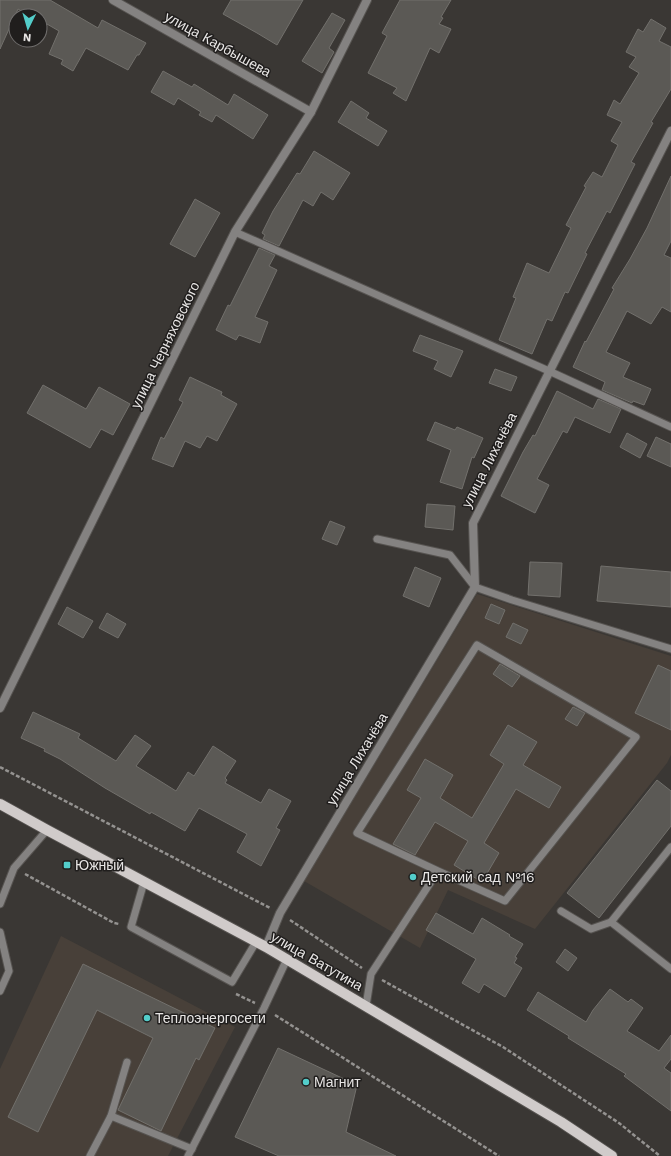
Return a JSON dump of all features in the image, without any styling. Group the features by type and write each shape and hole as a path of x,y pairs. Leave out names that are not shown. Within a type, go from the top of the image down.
{"main road":[{"name":"улица Ватутина","path":"0,804 287,959 561,1122 612,1156"}],"street":[{"name":"улица Карбышева","path":"112,0 311,112"},
{"name":"улица Черняховского","path":"0,708 235,232 311,112 367,0"},
{"name":"улица Лихачёва","path":"266,947 280,913 475,587 472,523 671,131"}],"lane":[{"path":"235,232 549,371 671,427"},
{"path":"377,539 450,555 475,587 512,600 671,649"},
{"path":"477,645 636,737 505,901 438,871 356,833 477,645"},
{"path":"0,904 14,868 47,830"},
{"path":"561,911 590,929 611,922 671,847"},
{"path":"366,1006 371,974 438,871"},
{"path":"144,882 131,927 232,982 256,942"},
{"path":"611,922 671,970"},
{"path":"0,932 9,971 0,991"},
{"path":"188,1156 264,1008 287,959"},
{"path":"90,1156 111,1116 127,1062"},
{"path":"111,1116 192,1149"}],"path":[{"path":"0,767 280,913 371,974 503,1047 619,1122 660,1156"},
{"path":"14,868 114,922 131,927"},
{"path":"232,982 236,994 264,1008 499,1156"}],"shaded area":[{"path":"477,594 671,656 671,755 667,763 535,929 448,890 420,948 304,881"},
{"path":"61,936 235,1027 168,1156 0,1156 0,1069"}],"building":[{"path":"0,0 50,0 98,28 102,20 146,43 128,70 86,48 73,71 61,64 63,60 49,54 59,31 48,25 48,8 8,8 8,31 0,49"},
{"path":"231,0 303,0 277,45 223,14"},
{"path":"400,0 451,0 441,17 443,18 439,24 451,29 439,53 430,48 406,101 393,93 397,88 368,73 387,36 382,33"},
{"path":"332,13 345,20 329,48 334,52 322,73 302,61"},
{"path":"651,19 666,28 659,41 671,47 671,89 651,122 653,123 631,162 635,164 610,213 607,211 585,253 587,254 568,293 565,292 552,321 547,319 532,354 499,340 516,298 513,297 527,263 549,273 571,228 566,225 586,187 584,186 593,172 602,177 618,145 611,141 622,122 607,115 614,100 620,104 639,73 629,67 636,57 626,52 638,29 643,32"},
{"path":"163,71 192,87 194,84 228,105 234,94 268,115 253,139 216,115 212,122 199,115 201,112 178,98 174,105 151,92"},
{"path":"351,101 369,113 366,118 387,131 378,146 338,122"},
{"path":"314,151 350,173 333,200 321,192 313,206 303,200 279,246 263,239 265,235 262,233 273,211 297,173 300,174"},
{"path":"671,176 671,241 664,255 671,258 671,312 662,307 651,324 627,311 606,352 630,363 623,377 651,389 644,405 633,401 632,403 602,390 605,382 573,367 585,341 586,342 614,289 612,288 647,228"},
{"path":"195,199 220,213 195,257 170,244"},
{"path":"259,248 275,255 269,266 277,270 255,317 268,322 260,343 239,335 236,340 216,330 228,305 230,306"},
{"path":"420,335 463,351 451,377 434,369 438,361 413,351"},
{"path":"495,369 517,377 511,391 489,383"},
{"path":"190,377 222,392 221,395 237,404 217,441 207,436 200,448 185,441 173,467 152,459 161,437 164,439 183,402 179,400"},
{"path":"43,385 86,409 99,387 130,404 113,435 101,429 90,448 27,413"},
{"path":"557,391 593,409 598,399 621,409 610,433 575,417 567,433 563,431 537,479 549,485 535,513 501,496 523,452 533,435 535,436"},
{"path":"435,422 455,430 457,427 483,438 474,458 472,457 462,489 440,482 451,450 427,440"},
{"path":"627,433 647,444 640,458 620,447"},
{"path":"656,437 671,444 671,467 647,456"},
{"path":"427,504 455,506 453,530 425,527"},
{"path":"330,521 345,527 337,545 322,539"},
{"path":"530,562 562,563 560,597 528,595"},
{"path":"601,566 671,572 671,607 597,601"},
{"path":"415,567 441,578 429,607 403,596"},
{"path":"491,604 505,610 499,624 485,618"},
{"path":"67,607 93,621 83,638 58,624"},
{"path":"107,613 126,624 118,638 99,628"},
{"path":"513,623 528,630 521,644 506,637"},
{"path":"500,664 520,676 512,687 493,674"},
{"path":"658,665 671,671 671,730 635,713"},
{"path":"573,707 585,713 577,726 565,719"},
{"path":"33,712 80,734 78,738 116,761 135,735 151,746 136,766 176,791 188,772 194,776 213,746 236,761 225,778 227,780 225,783 261,803 269,789 291,801 276,828 280,830 261,866 237,852 247,834 199,808 185,831 151,812 150,814 105,788 60,759 44,751 45,749 21,738"},
{"path":"508,725 537,742 523,765 561,787 549,808 516,789 484,843 499,853 482,882 454,865 468,841 435,822 415,855 393,844 421,798 407,790 425,759 453,775 440,798 472,818 504,764 490,755"},
{"path":"657,780 671,791 671,826 599,918 567,893"},
{"path":"436,913 473,934 482,918 523,944 515,957 517,958 514,963 522,968 505,997 484,984 479,993 462,983 476,959 426,930"},
{"path":"565,949 577,958 568,971 556,962"},
{"path":"83,964 215,1028 199,1060 196,1058 161,1131 118,1110 153,1038 97,1010 38,1132 8,1117"},
{"path":"610,989 628,1002 631,999 643,1008 627,1031 659,1051 671,1035 671,1059 664,1068 671,1073 671,1111 624,1076 626,1074 568,1038 569,1036 527,1010 538,992 586,1022 593,1010"},
{"path":"278,1048 357,1085 346,1132 396,1156 279,1156 235,1137"}],"place":[{"name":"Южный","path":"67,865"},
{"name":"Детский сад №16","path":"413,877"},
{"name":"Теплоэнергосети","path":"147,1018"},
{"name":"Магнит","path":"306,1082"}]}
